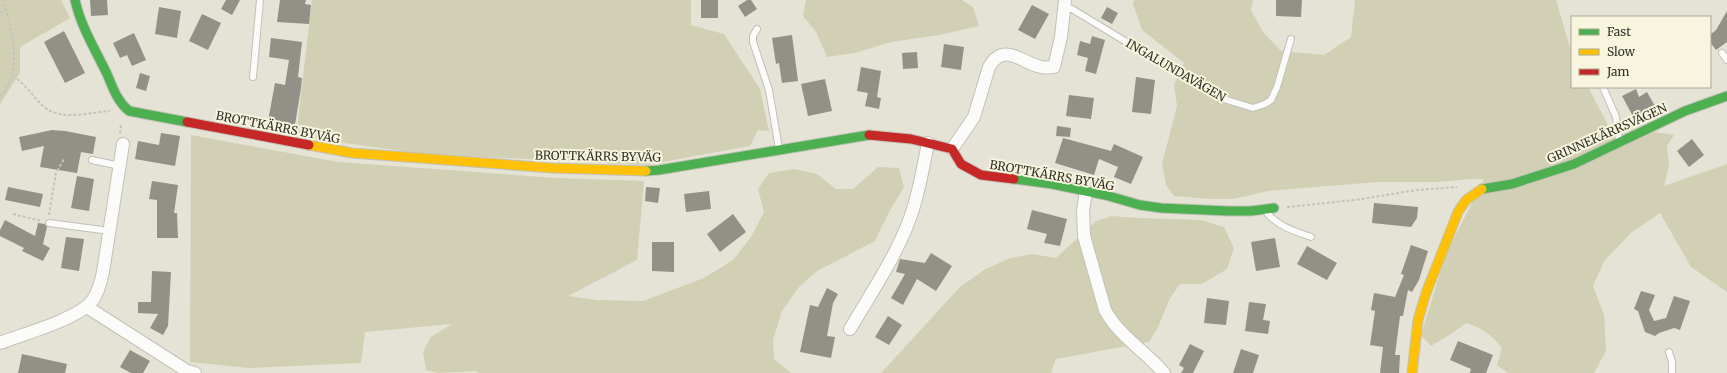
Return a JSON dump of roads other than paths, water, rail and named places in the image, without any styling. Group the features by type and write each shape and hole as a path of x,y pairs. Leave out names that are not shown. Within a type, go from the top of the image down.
{"street":[{"name":"BROTTKÄRRS BYVÄG","path":"75,0 76,10 88,41 119,101 129,111 141,115 259,135 352,153 558,168 659,170 866,134 912,138 952,149 961,164 980,174 1025,180 1086,191 1140,205 1161,208 1206,209 1228,212 1274,208"},
{"path":"952,149 974,117 989,67 993,60 1005,54 1017,57 1041,67 1054,67 1060,38 1064,4"},
{"name":"GRINNEKÄRRSVÄGEN","path":"1412,373 1418,320 1426,293 1458,212 1466,200 1480,189 1529,180 1574,164 1685,111 1727,96"},
{"path":"0,343 61,320 87,306 92,301 100,284 110,231 120,166 122,140"},
{"path":"850,329 890,260 910,218 928,143"},
{"path":"1086,191 1083,211 1084,236 1105,310 1113,323 1164,373"},
{"path":"87,306 189,372"}],"lane":[{"path":"254,77 260,0"},
{"name":"INGALUNDAVÄGEN","path":"1064,4 1190,80 1227,100 1253,108 1265,104 1271,100 1277,87 1291,39"},
{"path":"757,29 753,36 753,42 769,90 780,149"},
{"path":"1722,53 1727,60"},
{"path":"1603,88 1616,117 1619,143"},
{"path":"92,160 120,166"},
{"path":"1264,209 1273,220 1311,238"},
{"path":"49,223 110,231"},
{"path":"1669,352 1672,362 1672,373"}]}
